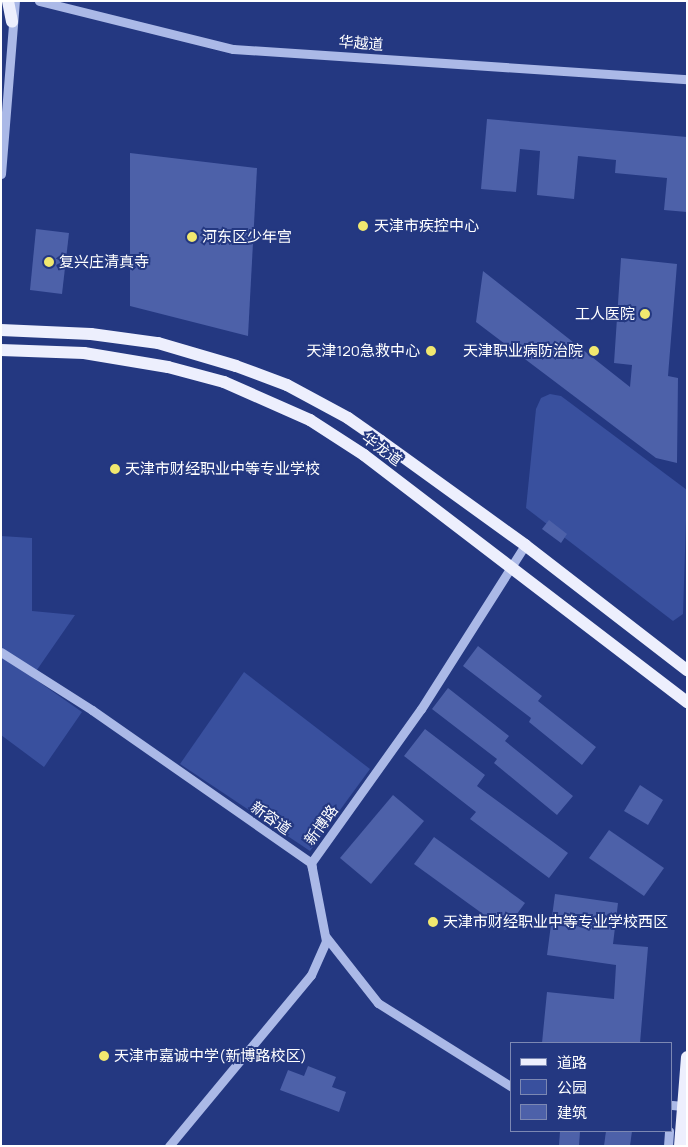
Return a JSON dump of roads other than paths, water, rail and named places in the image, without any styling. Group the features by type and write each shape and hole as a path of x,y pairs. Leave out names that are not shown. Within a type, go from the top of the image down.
{"main road":[{"path":"8,1 12,22"},
{"path":"1,330 91,334 158,343 262,375 348,418 525,545 687,670"},
{"name":"华龙道","path":"1,350 84,354 139,361 198,374 255,394 310,420 358,450 687,702"},
{"path":"680,1146 677,1105 687,1057"}],"street":[{"path":"1,174 12,22 16,1"},
{"name":"华越道","path":"39,1 233,49 687,79"},
{"name":"新博路","path":"326,941 311,863 421,709 525,545"},
{"name":"新容道","path":"1,652 92,710 311,863"},
{"path":"170,1146 311,975 326,941 378,1003 510,1086"},
{"path":"668,1146 669,1132"}],"place":[{"name":"天津市疾控中心","path":"363,226"},
{"name":"河东区少年宫","path":"192,237"},
{"name":"复兴庄清真寺","path":"49,262"},
{"name":"工人医院","path":"645,314"},
{"name":"天津120急救中心","path":"431,351"},
{"name":"天津职业病防治院","path":"594,351"},
{"name":"天津市财经职业中等专业学校","path":"115,469"},
{"name":"天津市财经职业中等专业学校西区","path":"433,922"},
{"name":"天津市嘉诚中学(新博路校区)","path":"104,1056"}]}
